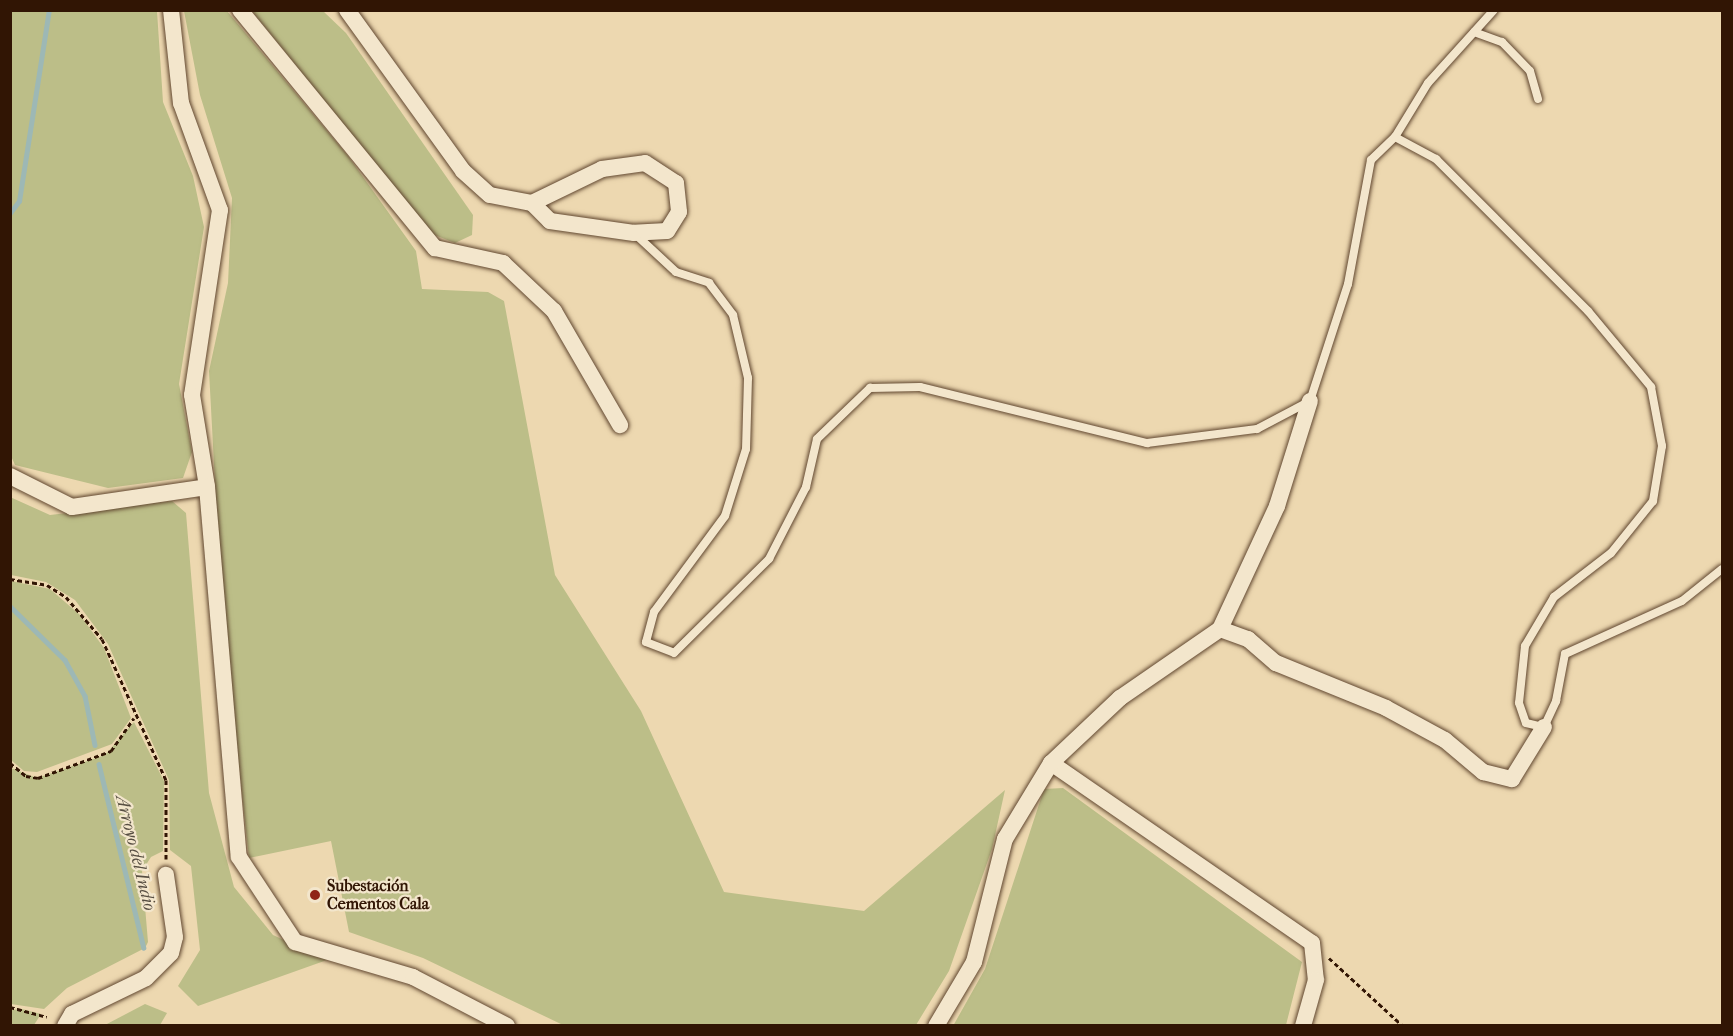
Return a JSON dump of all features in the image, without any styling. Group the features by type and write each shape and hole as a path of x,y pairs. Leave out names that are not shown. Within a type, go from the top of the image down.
{"street":[{"path":"171,10 181,103 220,210 192,395 207,487 239,857 295,942 413,977 507,1026"},
{"path":"240,10 435,248 502,263 554,311 620,425"},
{"path":"347,10 463,171 490,195 532,203 550,221 634,233 667,231 679,212 676,183 645,163 602,169 532,203"},
{"path":"936,1026 974,962 1005,839 1051,764 1120,698 1220,629 1277,506 1310,401"},
{"path":"10,476 72,507 207,487"},
{"path":"1220,629 1248,639 1276,663 1386,708 1445,740 1483,772 1512,779 1544,727"},
{"path":"1051,764 1312,943 1316,980 1303,1026"},
{"path":"65,1026 72,1014 146,978 171,953 175,937 166,875"}],"lane":[{"path":"634,233 676,272 709,283 733,315 748,378 746,449 725,516 654,612 646,642 674,653 769,559 806,487 817,439 870,388 920,387 1147,443 1257,429 1310,401 1348,284 1371,160 1395,137 1428,83 1494,10"},
{"path":"1474,32 1502,42 1530,72 1538,99"},
{"path":"1395,137 1436,159 1588,311 1651,387 1662,446 1653,501 1611,553 1554,597 1525,646 1519,703 1526,723 1544,727 1556,701 1565,654 1682,601 1722,569"}],"path":[{"path":"10,579 47,585 78,606 102,639 134,718 166,780 166,875"},
{"path":"10,763 26,776 38,778 111,751 134,718"},
{"path":"1312,943 1403,1026"},
{"path":"10,1007 47,1017"}],"green space":[{"path":"11,10 157,11 163,102 193,176 204,227 179,384 192,452 183,478 108,488 15,465 11,456"},
{"path":"184,11 227,11 348,156 416,251 422,289 488,292 504,301 555,575 641,711 724,892 864,911 1005,790 992,849 949,971 916,1025 563,1025 423,958 349,932 331,841 249,858 222,613 209,371 228,283 232,198 200,95"},
{"path":"252,11 323,11 346,33 473,215 472,235 455,243 432,234"},
{"path":"10,497 50,515 172,501 186,513 209,793 234,887 273,935 327,960 198,1006 178,986 200,950 191,866 170,850 169,780 108,644 75,600 46,582 11,575"},
{"path":"11,581 50,589 80,615 104,648 131,718 112,744 37,772 24,771 11,760"},
{"path":"134,722 164,781 163,851 151,857 142,871 148,942 145,948 67,988 44,1009 11,1004 11,768 37,778 105,755"},
{"path":"1063,788 1302,962 1286,1025 953,1026 985,969 1044,789"},
{"path":"145,1004 167,1013 160,1025 105,1025"},
{"path":"22,1009 41,1014 34,1025 11,1025 11,1010"}],"waterway":[{"name":"Arroyo del Indio","path":"10,213 19,201 49,10"},
{"name":"Arroyo del Indio","path":"10,606 65,660 85,696 95,745"},
{"name":"Arroyo del Indio","path":"99,764 144,948"}],"place":[{"name":"Subestación Cementos Cala","path":"315,895"}]}
